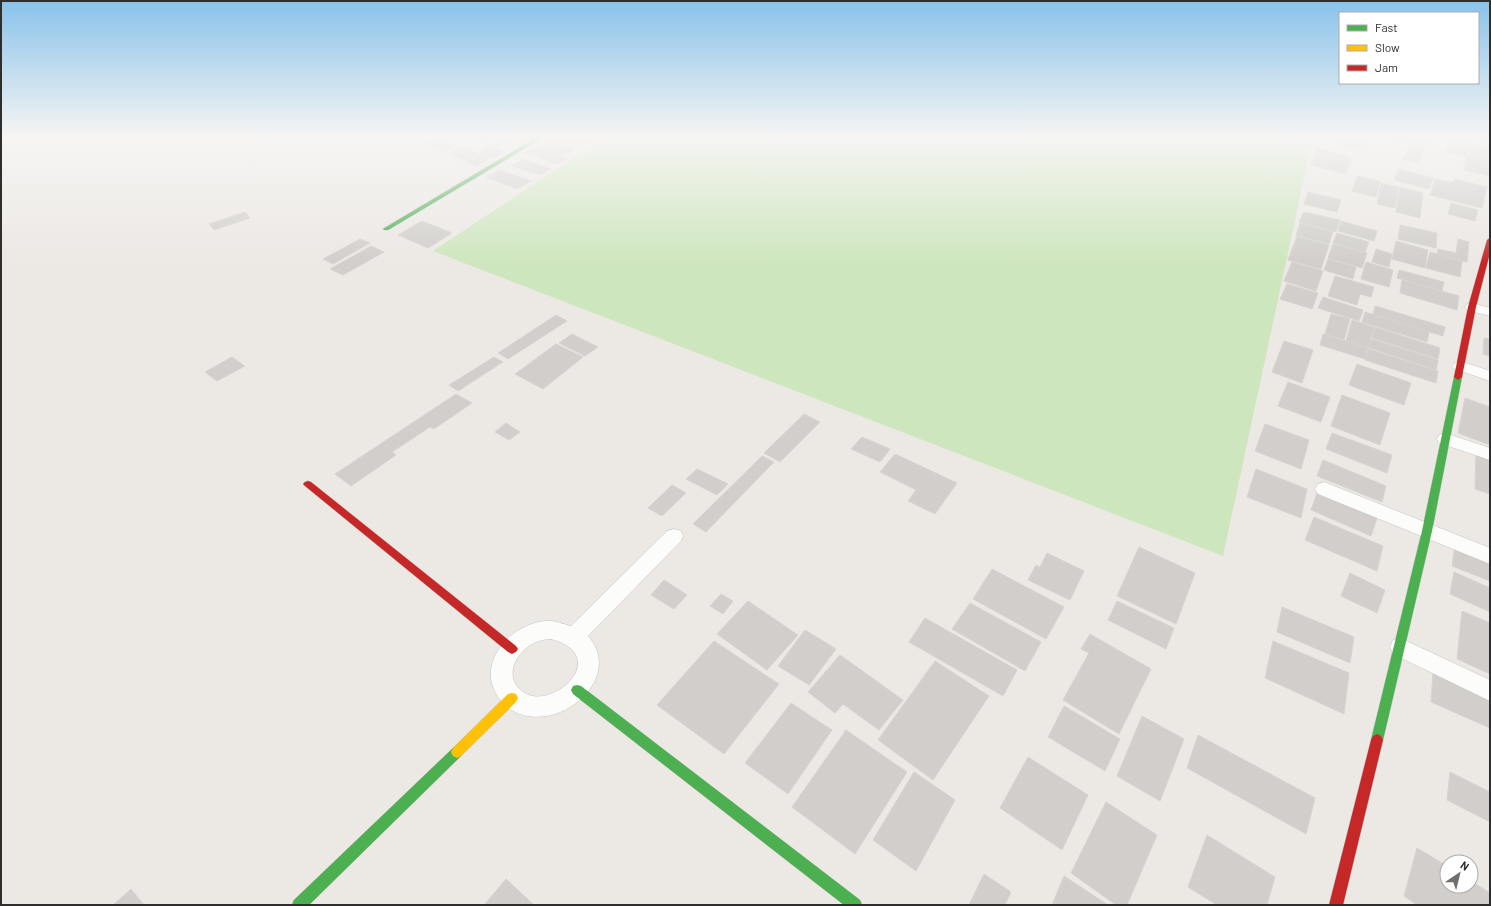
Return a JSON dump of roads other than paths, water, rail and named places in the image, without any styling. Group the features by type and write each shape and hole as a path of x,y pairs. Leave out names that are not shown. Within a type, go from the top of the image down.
{"street":[{"path":"386,229 472,178"},
{"path":"1336,905 1400,648 1427,531 1472,307 1490,240"},
{"path":"1472,307 1490,312"},
{"path":"1460,366 1490,376"},
{"path":"1445,438 1490,454"},
{"path":"308,484 512,649"},
{"path":"1324,490 1490,556"},
{"path":"575,636 674,536"},
{"path":"551,630 564,631 575,636 583,644 588,654 589,667 585,679 577,690 566,699 552,705 538,707 523,705 512,698 504,687 501,674 504,661 512,649 523,638 537,632 551,630"},
{"path":"1400,648 1490,691"},
{"path":"577,690 855,905"},
{"path":"299,905 512,698"}]}
